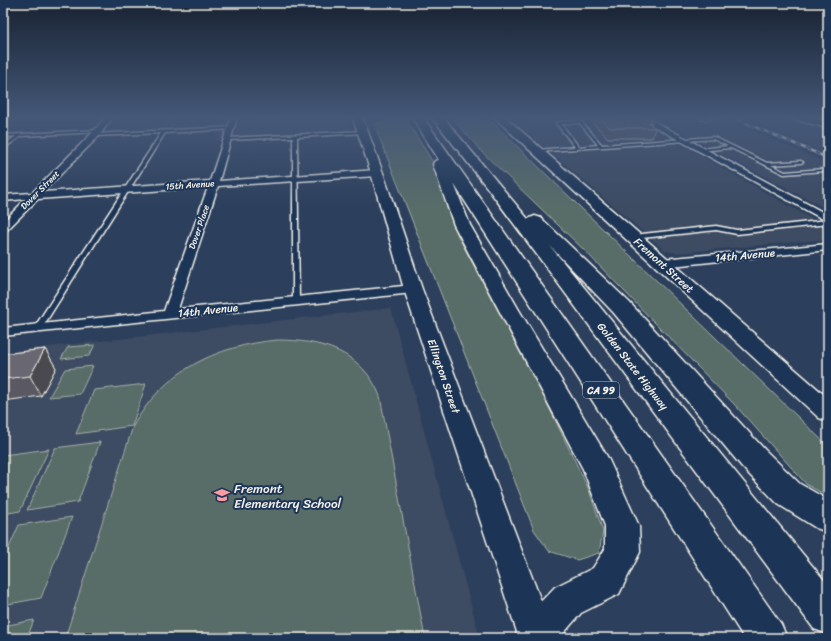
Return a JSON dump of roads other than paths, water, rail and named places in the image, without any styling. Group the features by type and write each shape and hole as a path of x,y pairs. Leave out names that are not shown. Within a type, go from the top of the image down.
{"highway":[{"path":"438,147 441,170 462,225 508,310 597,467 622,526 622,552 606,581 568,600 540,636"},
{"name":"Golden State Highway","path":"446,147 767,638"},
{"name":"Golden State Highway","path":"453,147 494,187 828,615"},
{"path":"494,187 536,222 621,307 754,459 789,494 828,517"}],"main road":[{"name":"Ellington Street","path":"368,147 413,289 540,636"},
{"name":"Fremont Street","path":"532,147 828,412"}],"street":[{"name":"Dover Street","path":"3,228 83,147"},
{"name":"Dover Place","path":"170,314 226,147"},
{"path":"695,147 828,219"},
{"name":"15th Avenue","path":"3,198 377,173"},
{"name":"14th Avenue","path":"662,263 828,248"},
{"name":"14th Avenue","path":"3,332 413,289"}],"lane":[{"path":"38,328 154,147"},
{"path":"295,147 296,301"},
{"path":"536,151 590,147"},
{"path":"700,150 733,147 784,173 824,170"},
{"path":"766,164 801,162"},
{"path":"632,237 716,228 737,232 828,222"}],"railway":[{"path":"802,147 828,158"}],"place":[{"name":"Fremont Elementary School","path":"222,495"}]}
